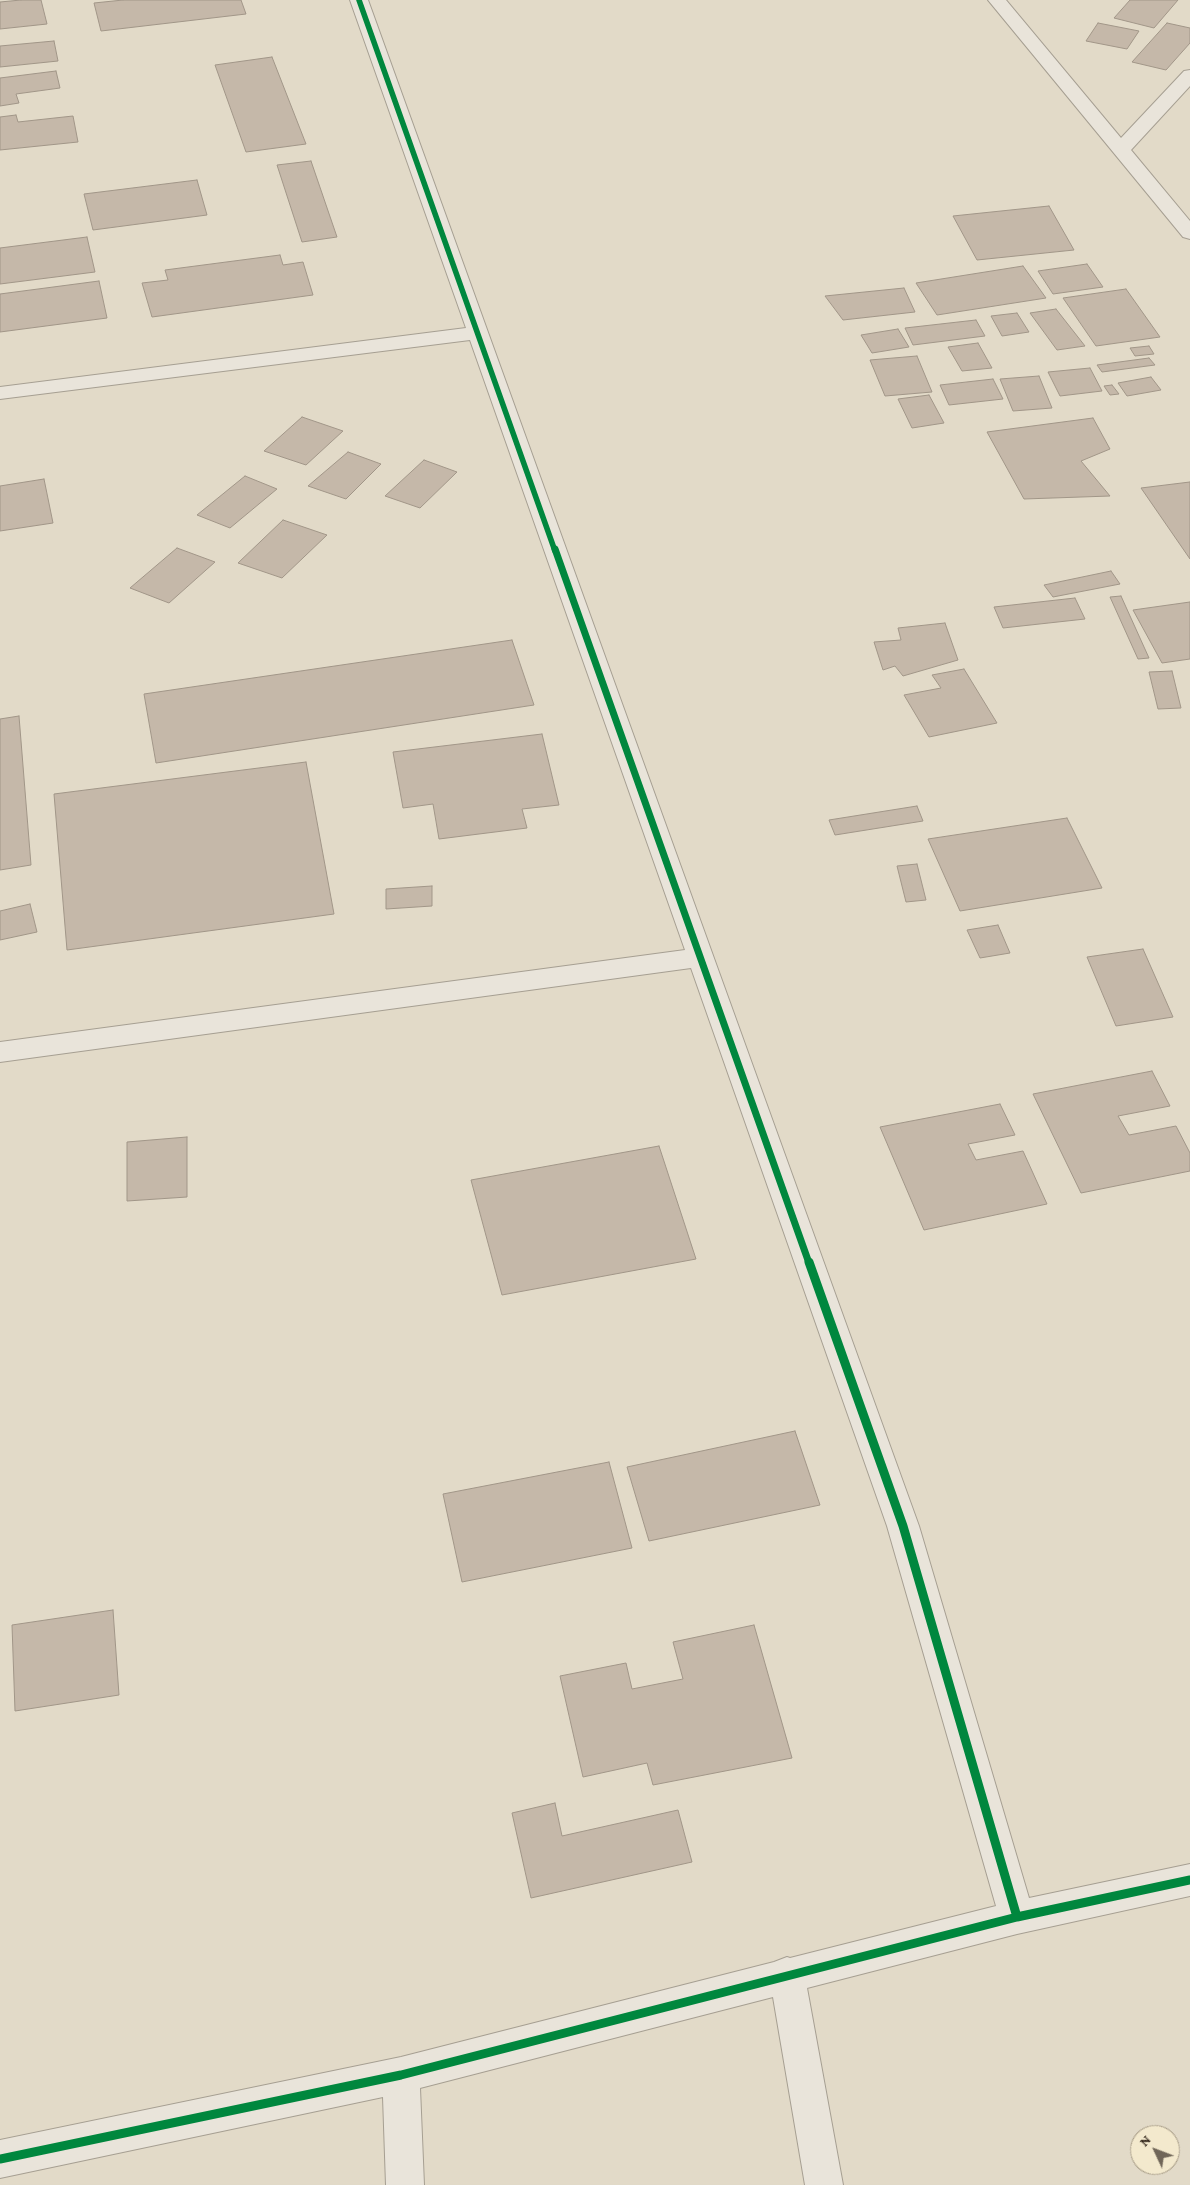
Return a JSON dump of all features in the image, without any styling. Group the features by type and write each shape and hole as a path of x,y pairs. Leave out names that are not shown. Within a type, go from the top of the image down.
{"street":[{"path":"359,0 903,1526 1017,1916"},
{"path":"997,0 1190,233"},
{"path":"1121,150 1190,75"},
{"path":"0,393 478,333"},
{"path":"0,1052 701,957"},
{"path":"0,2159 401,2075 1017,1916 1190,1880"},
{"path":"787,1974 824,2185"},
{"path":"401,2075 405,2185"}],"building":[{"path":"41,0 47,24 0,29 0,2"},
{"path":"123,0 241,0 246,14 101,31 94,3"},
{"path":"1130,0 1178,0 1154,28 1114,18"},
{"path":"1098,23 1139,31 1127,49 1086,41"},
{"path":"1167,23 1190,28 1190,43 1166,70 1132,62"},
{"path":"54,41 58,61 0,67 0,46"},
{"path":"272,57 306,144 246,152 215,65"},
{"path":"56,71 60,88 16,94 19,103 0,106 0,78"},
{"path":"16,115 18,122 73,116 78,142 0,150 0,117"},
{"path":"311,161 337,237 302,242 277,165"},
{"path":"197,180 207,215 93,230 84,194"},
{"path":"1049,206 1074,250 977,260 953,216"},
{"path":"87,237 95,272 0,284 0,248"},
{"path":"280,255 283,265 303,262 313,295 152,317 142,283 168,280 165,270"},
{"path":"1087,264 1103,287 1053,294 1038,271"},
{"path":"1023,266 1046,298 937,315 916,283"},
{"path":"99,281 107,318 0,332 0,294"},
{"path":"904,288 915,312 843,320 825,296"},
{"path":"1126,289 1160,337 1096,346 1063,298"},
{"path":"1056,309 1085,346 1057,350 1030,313"},
{"path":"1017,313 1029,332 1002,336 991,316"},
{"path":"976,320 985,336 913,345 905,328"},
{"path":"898,329 909,347 872,353 861,335"},
{"path":"978,343 992,368 962,371 948,347"},
{"path":"1149,346 1154,354 1135,356 1130,348"},
{"path":"917,356 932,392 885,396 870,360"},
{"path":"1149,358 1155,365 1102,372 1097,365"},
{"path":"1090,368 1102,391 1060,396 1048,372"},
{"path":"1039,376 1052,408 1013,411 1000,379"},
{"path":"1151,377 1161,390 1127,396 1118,383"},
{"path":"993,379 1003,399 949,405 940,385"},
{"path":"1112,385 1119,394 1110,395 1104,386"},
{"path":"929,395 944,423 912,428 898,399"},
{"path":"302,417 343,431 306,465 264,451"},
{"path":"1093,418 1110,449 1081,461 1110,496 1024,499 987,432"},
{"path":"348,452 381,464 346,499 308,486"},
{"path":"424,460 457,472 420,508 385,496"},
{"path":"245,476 277,489 230,528 197,515"},
{"path":"44,479 53,523 0,531 0,486"},
{"path":"1190,482 1190,559 1141,488"},
{"path":"283,520 327,535 282,578 238,563"},
{"path":"177,548 215,562 169,603 130,588"},
{"path":"1111,571 1120,584 1053,597 1044,585"},
{"path":"1121,596 1149,658 1138,659 1110,597"},
{"path":"1075,598 1085,619 1003,628 994,607"},
{"path":"1190,602 1190,659 1162,663 1133,610"},
{"path":"945,623 958,660 903,676 895,666 883,670 874,642 901,640 898,628"},
{"path":"512,640 534,705 156,763 144,694"},
{"path":"964,669 997,723 929,737 904,695 941,688 932,675"},
{"path":"1172,671 1181,708 1158,709 1149,672"},
{"path":"19,716 31,865 0,870 0,719"},
{"path":"542,734 559,805 522,809 527,828 439,839 433,804 403,808 393,752"},
{"path":"306,762 334,914 67,950 54,794"},
{"path":"917,806 923,821 835,835 829,820"},
{"path":"1067,818 1102,888 960,911 928,839"},
{"path":"917,864 926,900 906,902 897,866"},
{"path":"432,886 432,906 386,909 386,889"},
{"path":"30,904 37,932 0,940 0,911"},
{"path":"998,925 1010,953 980,958 967,930"},
{"path":"1143,949 1173,1017 1116,1026 1087,957"},
{"path":"1152,1071 1170,1106 1118,1116 1129,1135 1176,1126 1190,1153 1190,1171 1081,1193 1033,1094"},
{"path":"1000,1104 1015,1135 968,1144 976,1160 1023,1151 1047,1204 924,1230 880,1127"},
{"path":"187,1137 187,1197 127,1201 127,1142"},
{"path":"659,1146 696,1259 502,1295 471,1180"},
{"path":"795,1431 820,1505 649,1541 627,1467"},
{"path":"609,1462 632,1548 462,1582 443,1494"},
{"path":"113,1610 119,1695 15,1711 12,1625"},
{"path":"754,1625 792,1758 653,1785 647,1763 583,1777 560,1676 626,1663 632,1689 683,1679 673,1642"},
{"path":"555,1803 562,1836 678,1810 692,1862 531,1898 512,1813"}],"cycle path":[{"path":"359,0 903,1526 1017,1917"},
{"path":"0,2159 401,2075 1017,1917 1190,1880"}]}
